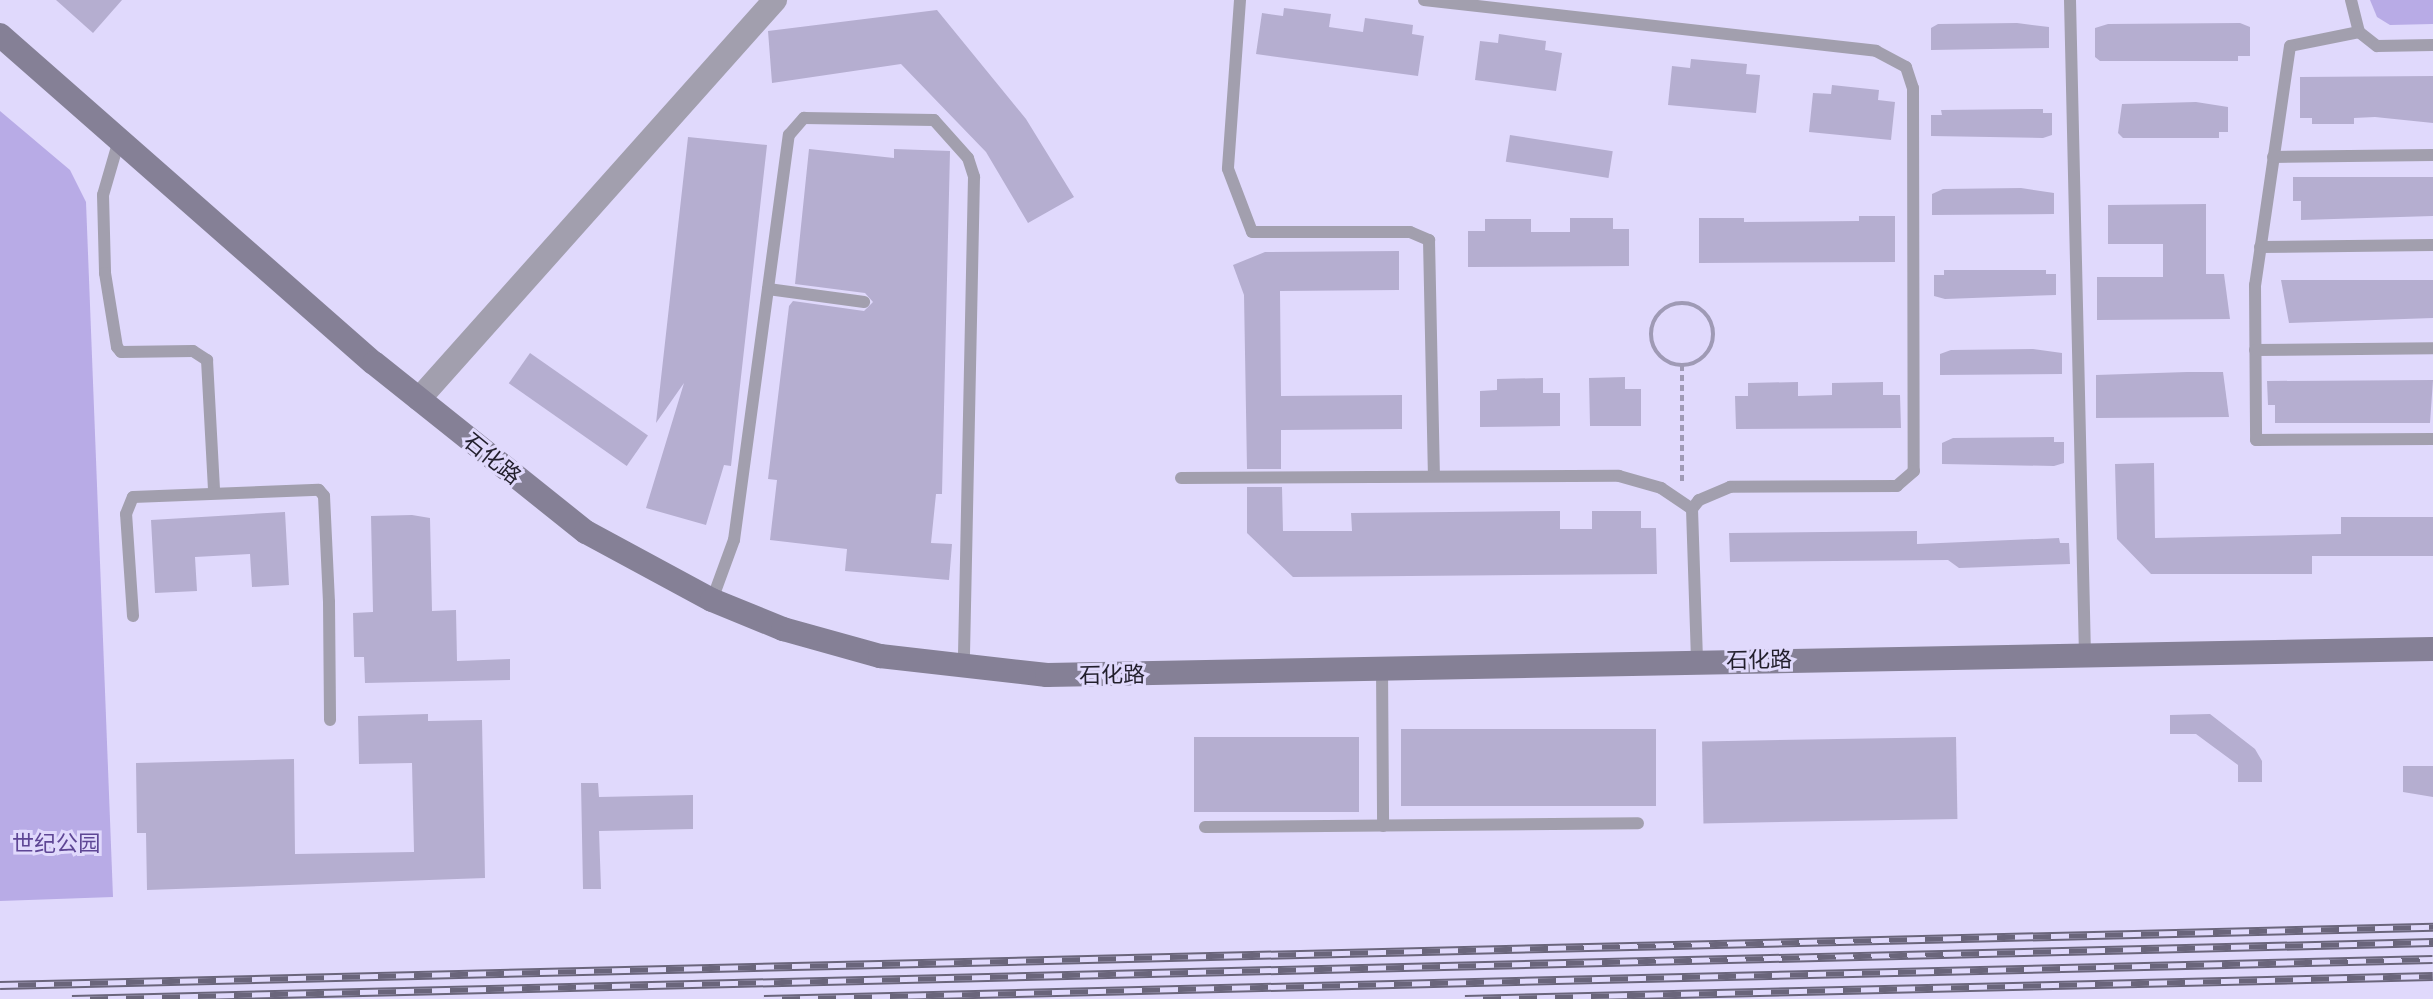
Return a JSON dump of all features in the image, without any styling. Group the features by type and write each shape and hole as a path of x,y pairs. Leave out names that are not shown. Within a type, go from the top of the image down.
{"street":[{"path":"419,399 775,0"},
{"name":"石化路","path":"0,35 419,399 586,532 712,600 783,629 880,656 1047,675 1697,660 2433,649"}],"lane":[{"path":"1240,0 1228,169 1252,232 1410,232 1429,240 1434,475"},
{"path":"1424,0 1876,51 1906,67 1913,88 1914,471 1897,486 1730,487 1713,491 1687,506"},
{"path":"2070,0 2085,654"},
{"path":"2351,0 2359,32 2377,46 2433,45"},
{"path":"2359,32 2290,46 2260,247 2255,350 2256,440 2433,439"},
{"path":"712,600 734,540 789,135 804,118 934,120 968,158 974,177 964,667"},
{"path":"119,140 103,195 105,273 117,347 121,352 193,351 207,360 214,490"},
{"path":"2273,157 2433,155"},
{"path":"2260,247 2433,245"},
{"path":"768,289 864,302"},
{"path":"2255,350 2433,348"},
{"path":"1181,478 1619,476 1661,488 1687,506"},
{"path":"133,616 126,514 133,497 214,490 319,490 324,496 330,720"},
{"path":"1687,506 1697,660"},
{"path":"1382,667 1383,826"},
{"path":"1205,827 1638,823"}],"path":[{"path":"1682,304 1708,318 1712,337 1705,355 1682,365 1658,354 1651,336 1656,317 1682,304"},
{"path":"1682,365 1687,506"}],"green space":[{"path":"2370,0 2433,0 2433,24 2390,25 2377,17"},
{"name":"世纪公园","path":"0,111 70,170 86,202 113,897 0,901"}],"building":[{"path":"56,0 122,0 93,33"},
{"path":"1284,8 1331,14 1329,27 1363,32 1365,18 1413,25 1412,34 1424,36 1418,76 1256,54 1262,13 1283,16"},
{"path":"937,10 1026,119 1074,197 1028,223 986,152 901,64 772,83 768,31"},
{"path":"2017,23 2049,27 2049,48 1931,50 1931,28 1938,24"},
{"path":"2240,23 2250,27 2250,56 2238,56 2238,61 2100,61 2095,57 2095,28 2108,24"},
{"path":"1499,34 1546,41 1545,50 1562,53 1556,91 1475,80 1480,41 1498,43"},
{"path":"1691,59 1747,64 1746,74 1760,75 1756,113 1668,105 1672,66 1690,68"},
{"path":"2433,76 2433,123 2375,117 2354,118 2354,124 2312,124 2312,118 2300,118 2300,77"},
{"path":"1832,85 1879,90 1878,100 1895,102 1891,140 1809,132 1813,93 1831,94"},
{"path":"2196,102 2228,107 2228,132 2219,132 2219,138 2123,138 2118,133 2122,104"},
{"path":"2043,109 2043,113 2052,113 2052,135 2043,138 1931,136 1931,115 1942,115 1941,110"},
{"path":"1510,135 1613,151 1608,178 1506,162"},
{"path":"688,137 767,145 731,466 724,465 706,525 646,508 684,383 656,423"},
{"path":"809,149 894,158 894,149 950,151 942,494 936,494 931,543 952,544 949,580 845,571 847,549 770,540 777,480 768,479 789,306 793,301 864,311 873,302 865,293 795,284"},
{"path":"2293,177 2433,177 2433,216 2301,220 2301,201 2293,201"},
{"path":"2021,188 2054,193 2054,214 1932,215 1932,194 1943,189"},
{"path":"2206,204 2206,274 2224,274 2230,319 2097,320 2097,277 2163,277 2163,244 2108,244 2108,205"},
{"path":"1859,216 1895,216 1895,262 1699,263 1699,218 1744,218 1744,222 1859,221"},
{"path":"1570,218 1613,218 1613,229 1629,229 1629,266 1468,267 1468,231 1485,231 1485,219 1531,219 1531,232 1570,232"},
{"path":"1399,251 1399,290 1280,291 1281,396 1402,395 1402,429 1281,430 1281,469 1247,469 1244,295 1233,265 1265,252"},
{"path":"1944,270 2046,270 2046,274 2056,274 2056,295 1945,299 1934,296 1934,275 1944,275"},
{"path":"2281,280 2433,280 2433,318 2289,323"},
{"path":"2033,349 2062,353 2062,374 1940,375 1940,354 1951,350"},
{"path":"530,353 648,436 627,466 509,383"},
{"path":"2223,372 2229,417 2096,418 2096,375"},
{"path":"1625,377 1625,389 1641,389 1641,426 1590,426 1589,378"},
{"path":"1543,378 1543,393 1560,393 1560,426 1480,427 1480,391 1497,390 1497,379"},
{"path":"2433,380 2430,423 2275,423 2275,405 2268,405 2267,381"},
{"path":"1798,382 1798,396 1832,395 1832,383 1883,382 1883,395 1900,395 1901,428 1736,429 1735,396 1748,396 1748,383"},
{"path":"2054,437 2054,442 2064,442 2064,463 2054,466 1942,464 1942,443 1953,438"},
{"path":"2154,463 2155,538 2341,534 2341,517 2433,517 2433,556 2312,556 2312,574 2151,574 2117,539 2115,464"},
{"path":"1247,487 1282,487 1283,531 1352,531 1351,513 1560,511 1560,529 1592,529 1592,511 1641,511 1641,528 1656,528 1657,574 1293,577 1247,533"},
{"path":"285,512 289,585 252,587 250,554 195,557 197,591 155,593 151,520"},
{"path":"371,516 430,518 432,611 456,610 457,661 510,659 510,680 365,683 364,657 354,657 353,613 373,612"},
{"path":"1917,531 1917,544 2059,538 2060,543 2069,543 2070,564 1959,568 1948,560 1730,562 1729,533"},
{"path":"428,714 428,721 482,720 485,878 147,890 146,833 137,833 136,763 294,759 295,854 414,852 412,763 359,764 358,716"},
{"path":"2210,714 2255,749 2262,761 2262,782 2238,782 2238,765 2196,734 2170,734 2170,715"},
{"path":"1401,729 1656,729 1656,806 1401,806"},
{"path":"1194,737 1359,737 1359,812 1194,812"},
{"path":"1956,737 1957,819 1703,823 1702,741"},
{"path":"2403,766 2433,766 2433,797 2403,792"},
{"path":"581,783 598,783 599,797 693,795 693,829 599,831 601,889 583,889"}],"railway":[{"path":"0,985 2433,927"},
{"path":"72,999 2433,942"},
{"path":"764,999 2433,959"},
{"path":"1465,999 2433,976"}]}
